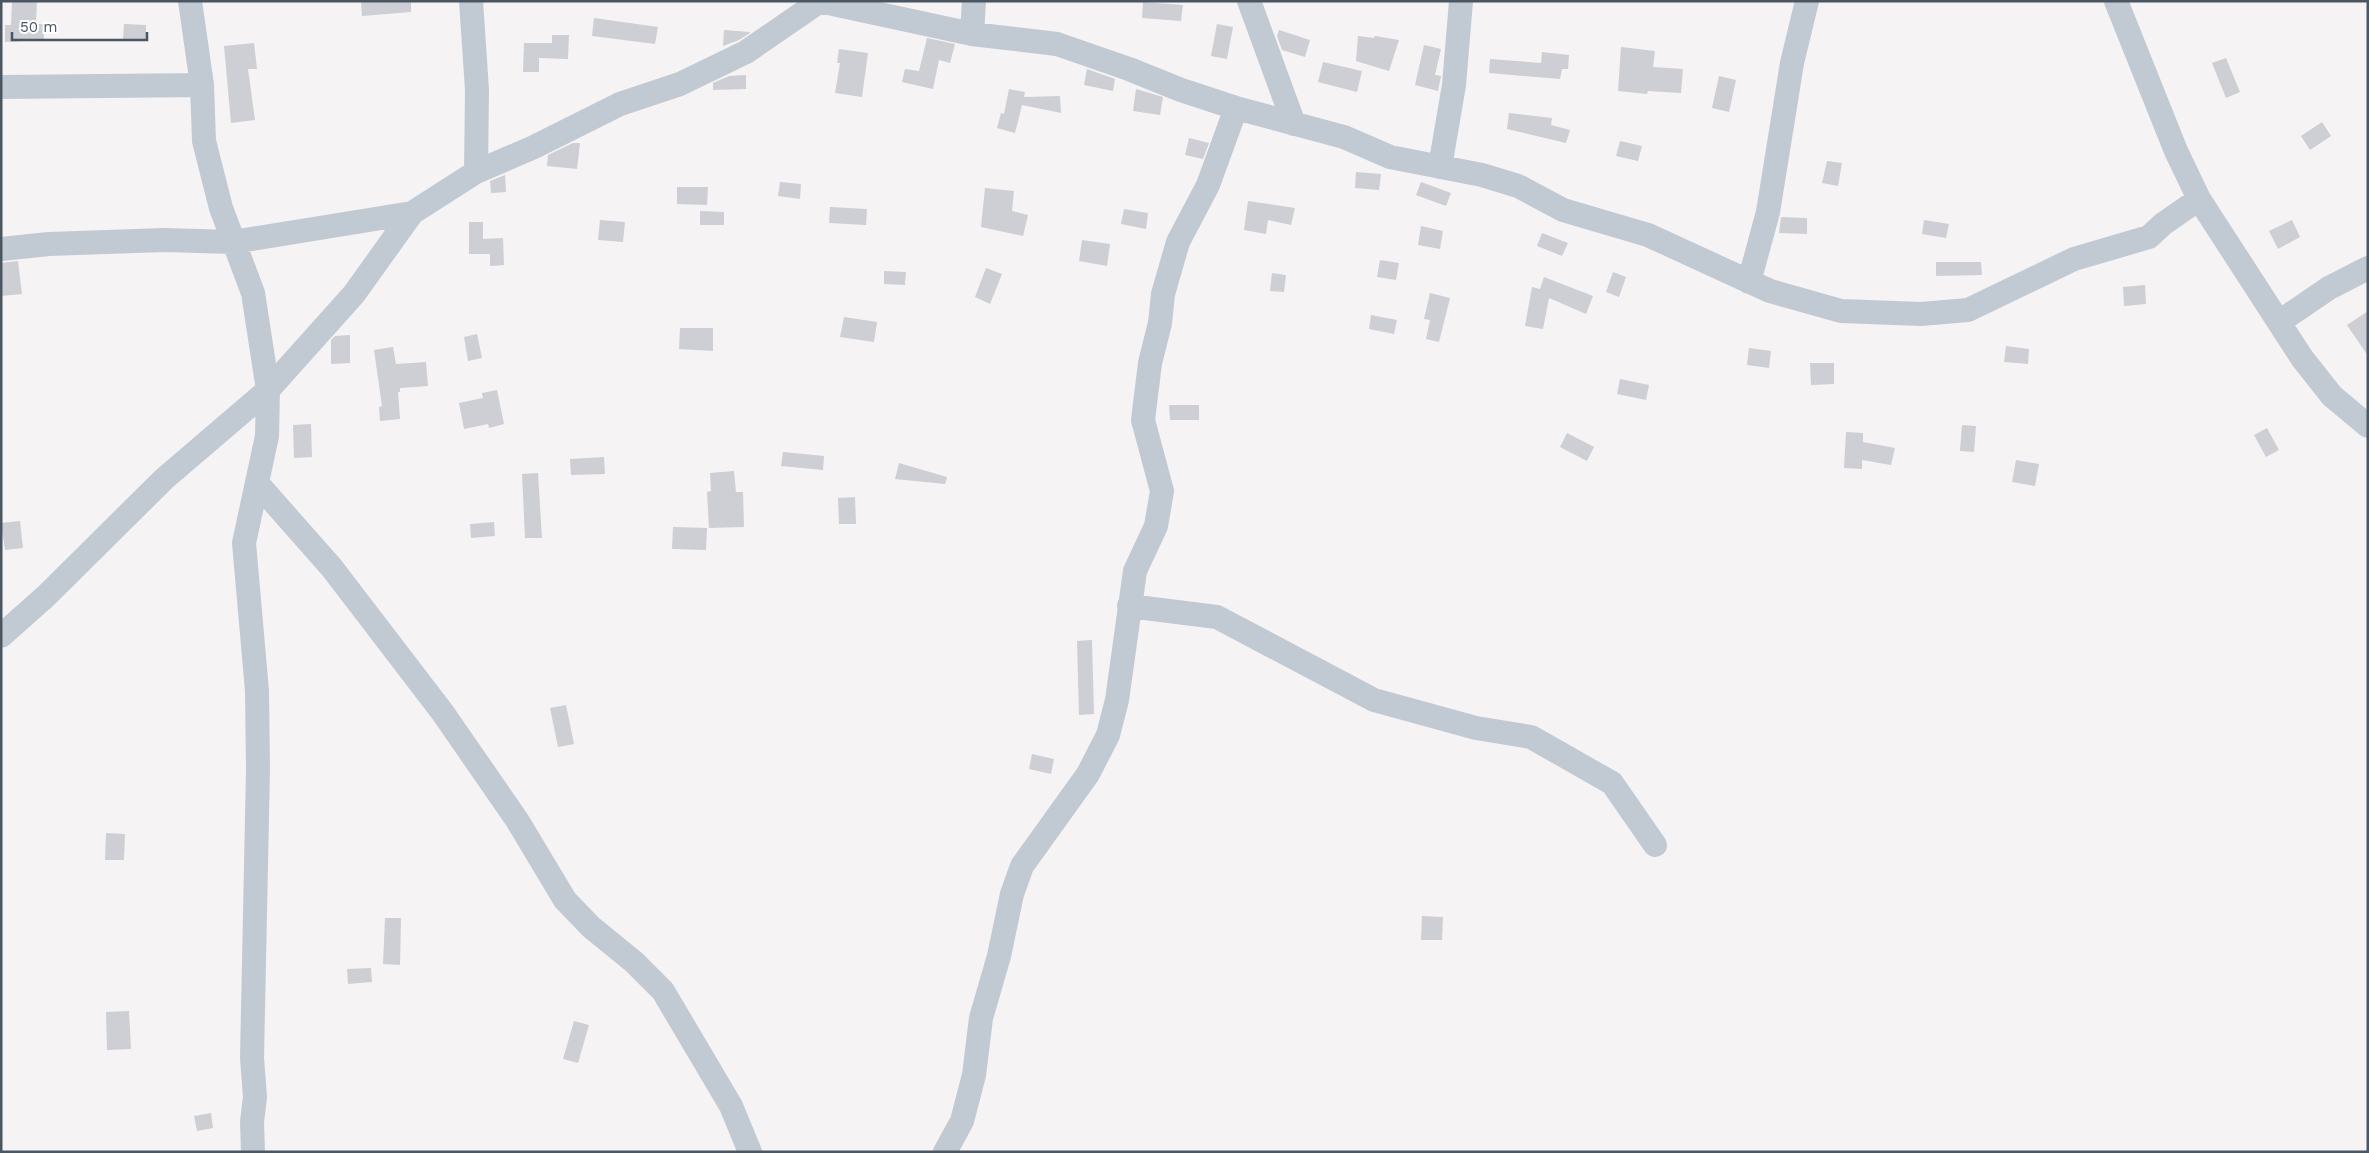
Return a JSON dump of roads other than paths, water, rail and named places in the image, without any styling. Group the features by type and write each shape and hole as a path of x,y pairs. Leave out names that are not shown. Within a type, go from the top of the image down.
{"street":[{"path":"190,1 202,85 204,141 221,208 253,293 268,390 267,436 244,544 257,691 258,769 252,1058 255,1097 252,1122 253,1152"},
{"path":"471,1 477,90 476,172"},
{"path":"1,636 46,596 164,479 268,390 354,294 412,213 476,172 534,147 620,104 680,84 746,52 819,1 972,34 1057,44 1129,69 1181,90 1236,108 1344,138 1390,157 1482,175 1518,186 1562,210 1648,235 1770,291 1841,311 1921,314 1968,310 2074,259 2149,237 2163,224 2199,199"},
{"path":"972,34 974,1"},
{"path":"1249,1 1294,124"},
{"path":"1440,167 1454,85 1461,1"},
{"path":"1749,282 1768,212 1792,63 1807,1"},
{"path":"2116,1 2176,151 2199,199 2302,358 2332,396 2368,426"},
{"path":"1,87 202,85"},
{"path":"945,1152 962,1121 974,1075 981,1018 1000,956 1012,894 1022,866 1088,774 1108,735 1118,700 1135,571 1156,526 1162,491 1142,420 1150,363 1160,323 1163,294 1178,242 1208,185 1236,108"},
{"path":"1,249 49,244 164,240 233,242 412,213"},
{"path":"2279,322 2330,288 2368,268"},
{"path":"257,483 332,568 443,713 517,820 565,900 591,927 634,962 663,991 731,1106 750,1152"},
{"path":"1129,606 1217,617 1374,700 1476,728 1532,737 1612,783 1655,845"}]}
